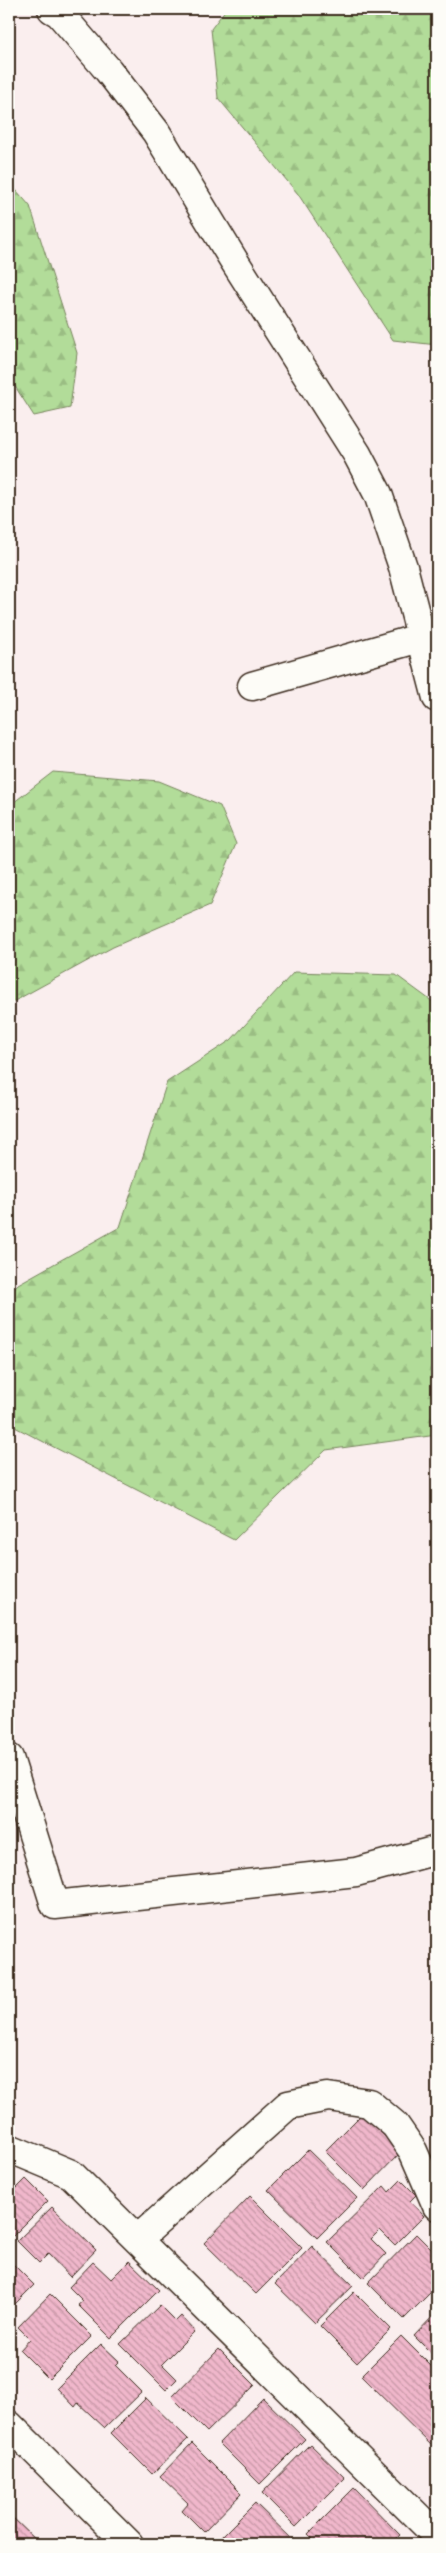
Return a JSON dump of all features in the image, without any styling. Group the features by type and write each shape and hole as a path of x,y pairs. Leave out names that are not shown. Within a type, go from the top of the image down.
{"street":[{"path":"52,9 59,13 108,70 156,132 233,259 357,454 378,494 403,567 430,636 437,698"},
{"path":"252,686 430,636"},
{"path":"11,1774 56,1905 356,1872 437,1850"},
{"path":"138,2240 288,2105 328,2097 369,2103 395,2125 413,2151 437,2206"},
{"path":"9,2148 71,2174 437,2536"},
{"path":"9,2425 129,2544"}],"green space":[{"path":"226,9 435,9 432,14 437,18 437,345 393,340 298,194 218,98 211,29"},
{"path":"9,182 30,206 77,353 70,408 34,416 9,377"},
{"path":"53,772 159,781 220,806 236,844 210,905 113,947 9,1004 9,806"},
{"path":"294,972 396,975 437,1005 437,1435 326,1450 234,1540 9,1424 9,1293 18,1284 120,1227 167,1082 231,1040"}],"building":[{"path":"362,2114 401,2152 364,2190 325,2151"},
{"path":"308,2150 357,2198 317,2238 268,2190"},
{"path":"26,2179 48,2201 9,2240 9,2184 15,2190"},
{"path":"401,2180 416,2195 410,2201 424,2216 395,2245 380,2230 371,2239 386,2254 363,2278 327,2242 384,2186 389,2192"},
{"path":"250,2196 302,2248 256,2294 204,2243"},
{"path":"52,2207 96,2250 70,2277 48,2254 39,2263 17,2241"},
{"path":"416,2234 437,2255 432,2262 437,2267 437,2286 404,2319 368,2283"},
{"path":"312,2246 353,2286 315,2323 275,2284"},
{"path":"9,2260 34,2285 9,2310"},
{"path":"129,2261 159,2290 111,2338 78,2305 83,2301 69,2287 93,2262 111,2279"},
{"path":"354,2292 391,2329 357,2363 320,2326"},
{"path":"50,2294 92,2336 49,2379 20,2350 30,2339 18,2327"},
{"path":"160,2305 176,2321 181,2316 195,2331 162,2364 177,2379 166,2390 120,2344"},
{"path":"437,2312 437,2359 414,2336"},
{"path":"401,2336 437,2372 437,2451 361,2376"},
{"path":"101,2344 119,2361 115,2365 142,2392 105,2428 78,2403 75,2407 57,2388"},
{"path":"219,2349 255,2385 207,2432 172,2397"},
{"path":"146,2398 188,2439 152,2474 111,2433"},
{"path":"263,2398 305,2439 260,2484 219,2443"},
{"path":"192,2443 242,2493 204,2532 182,2510 188,2503 160,2476"},
{"path":"310,2444 345,2478 296,2527 262,2493"},
{"path":"354,2488 400,2535 391,2544 318,2544 308,2534"},
{"path":"255,2503 295,2542 292,2544 228,2544 221,2537"},
{"path":"9,2514 40,2544 9,2544"}]}
